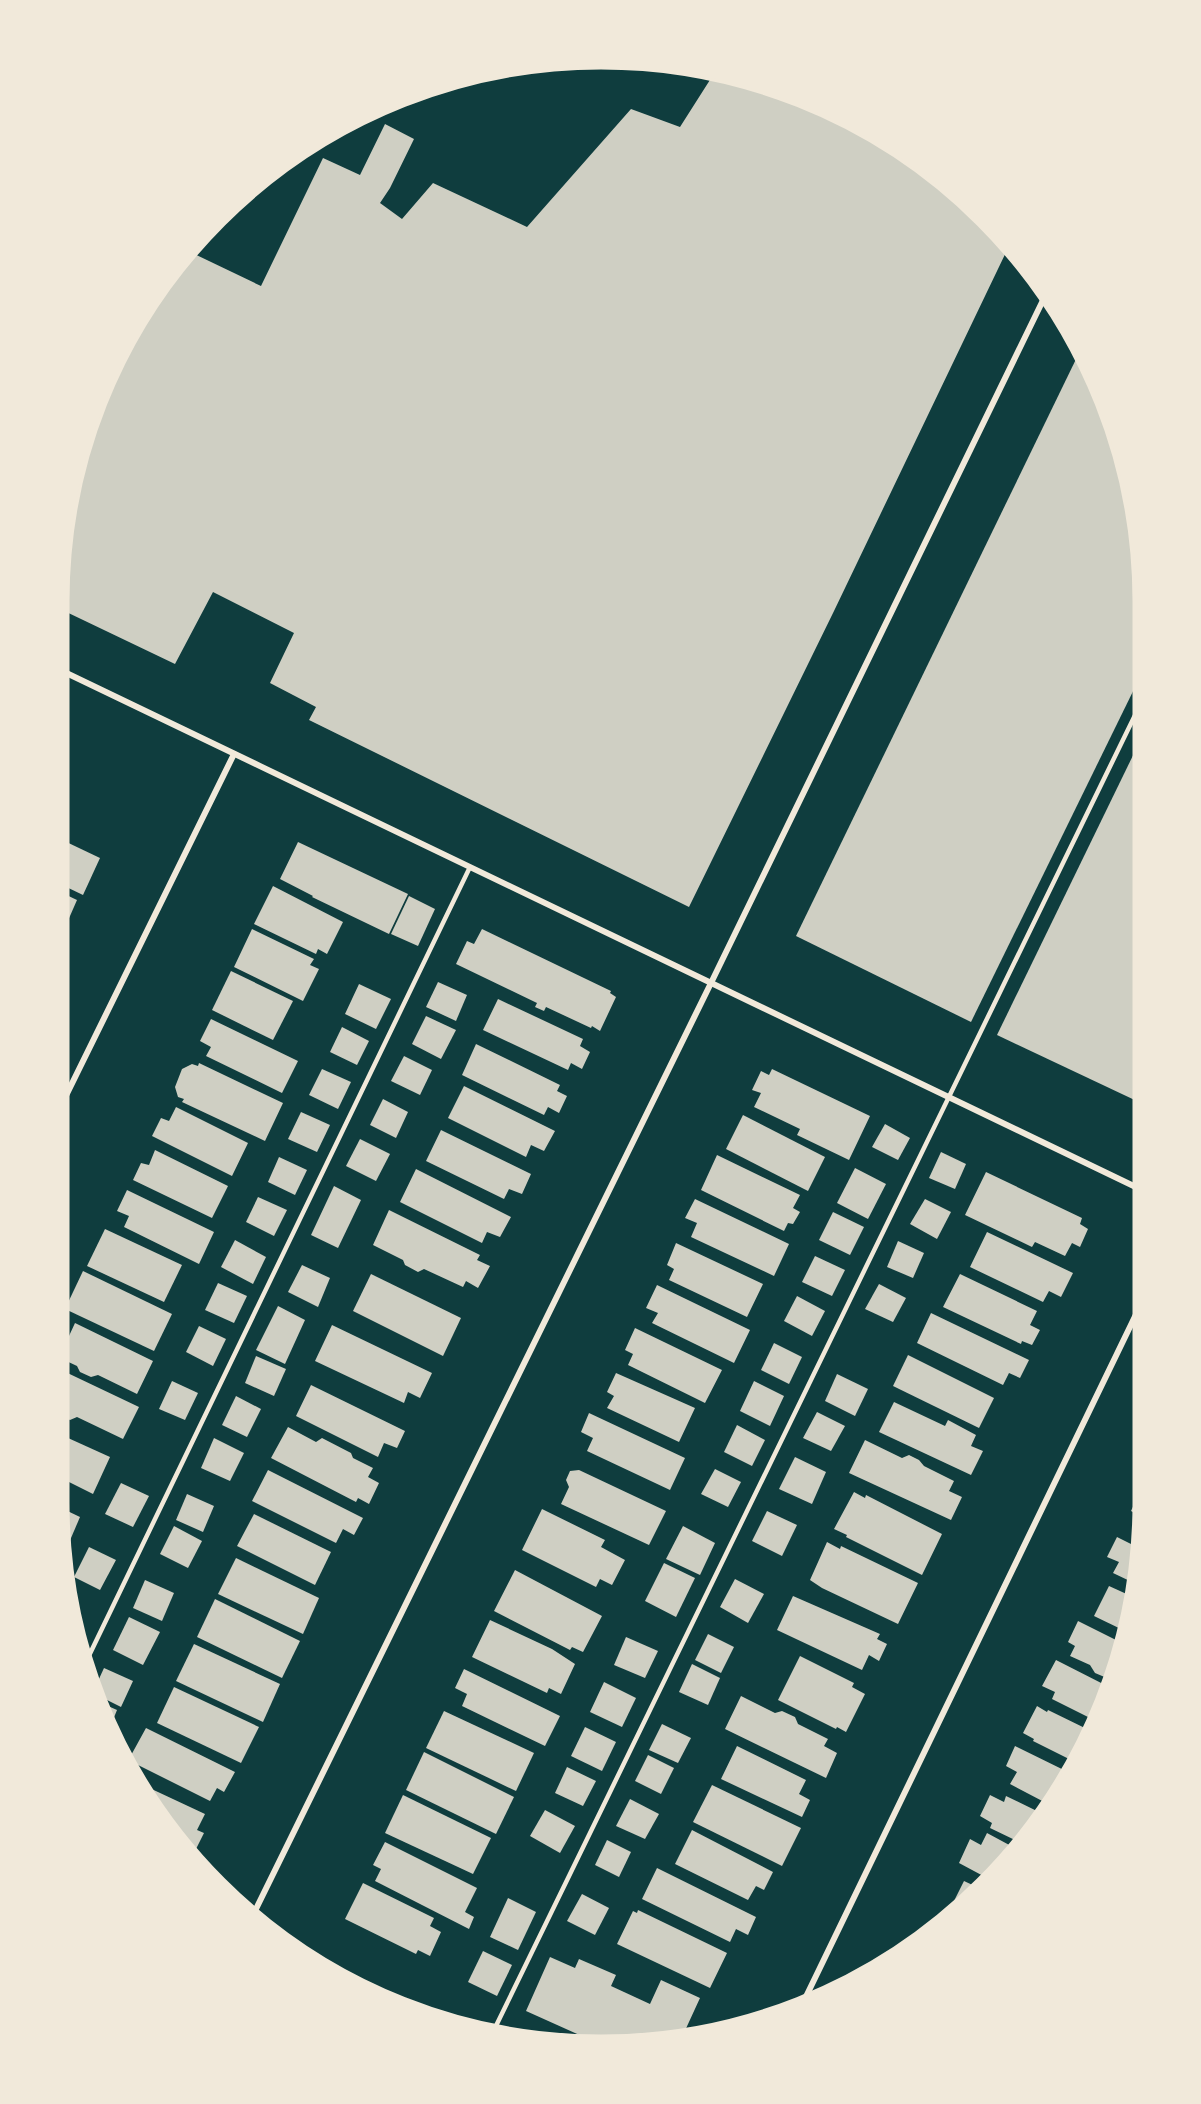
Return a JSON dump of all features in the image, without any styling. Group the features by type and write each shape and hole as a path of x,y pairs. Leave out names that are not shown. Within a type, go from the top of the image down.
{"street":[{"path":"256,1909 711,983 1042,302"},
{"path":"68,674 1134,1186"},
{"path":"68,1092 234,754"},
{"path":"807,1995 1134,1319"}],"lane":[{"path":"496,2026 1134,717"},
{"path":"90,1654 470,867"}],"building":[{"path":"710,79 772,96 804,108 836,122 897,157 952,200 1005,254 689,907 309,720 316,707 270,683 294,633 213,592 175,664 68,613 72,531 86,463 96,429 122,365 139,334 157,304 195,255 261,286 323,158 360,175 385,124 414,139 380,203 402,219 433,183 527,227 631,109 680,127"},
{"path":"1076,359 1105,429 1123,497 1129,531 1134,600 1134,689 971,1022 796,936"},
{"path":"1134,753 1134,1100 997,1035"},
{"path":"298,842 408,894 389,934 280,879"},
{"path":"68,843 100,858 83,895 68,888"},
{"path":"273,886 343,922 327,954 318,949 316,954 254,924"},
{"path":"68,896 77,900 68,921"},
{"path":"409,896 435,909 418,946 391,934"},
{"path":"252,929 314,959 310,965 319,969 303,1001 234,967"},
{"path":"482,929 611,991 610,993 616,997 600,1031 546,1007 544,1011 535,1007 537,1003 456,964 467,941 474,944"},
{"path":"231,971 293,1001 273,1040 212,1010"},
{"path":"438,982 467,995 456,1021 426,1007"},
{"path":"359,984 391,999 376,1029 345,1014"},
{"path":"498,999 583,1039 580,1046 590,1052 582,1069 571,1063 568,1070 483,1030"},
{"path":"426,1016 456,1030 441,1059 412,1044"},
{"path":"211,1019 298,1061 282,1093 206,1056 211,1047 200,1041"},
{"path":"342,1027 369,1041 357,1065 330,1052"},
{"path":"476,1044 560,1085 557,1091 567,1096 559,1113 548,1107 544,1115 462,1075"},
{"path":"404,1056 432,1070 420,1095 391,1081"},
{"path":"199,1063 283,1103 265,1141 182,1102 184,1099 178,1097 175,1087 182,1069 192,1064 198,1066"},
{"path":"322,1069 351,1082 338,1109 309,1095"},
{"path":"772,1069 870,1116 849,1160 797,1135 800,1129 754,1107 761,1093 752,1090 761,1071 769,1075"},
{"path":"464,1086 555,1131 544,1151 531,1145 526,1157 448,1118"},
{"path":"383,1099 408,1112 396,1138 370,1125"},
{"path":"176,1107 248,1143 232,1176 152,1136 161,1118 169,1121"},
{"path":"301,1112 330,1125 317,1152 288,1139"},
{"path":"743,1115 825,1157 808,1191 726,1149"},
{"path":"885,1124 910,1138 898,1160 872,1147"},
{"path":"441,1130 531,1174 522,1194 509,1189 504,1199 426,1161"},
{"path":"360,1139 390,1154 376,1181 346,1166"},
{"path":"155,1150 228,1186 212,1218 133,1180 141,1163 149,1165"},
{"path":"941,1152 966,1164 955,1189 929,1178"},
{"path":"717,1155 800,1195 793,1208 800,1212 793,1224 788,1223 784,1231 701,1190"},
{"path":"279,1157 307,1170 295,1195 268,1182"},
{"path":"855,1168 886,1184 868,1219 837,1203"},
{"path":"416,1169 511,1217 500,1237 487,1232 482,1243 400,1202"},
{"path":"986,1172 1082,1218 1080,1224 1088,1229 1080,1247 1072,1243 1065,1256 1035,1242 1032,1247 965,1215"},
{"path":"334,1186 361,1200 338,1248 311,1235"},
{"path":"127,1190 214,1232 199,1264 124,1227 129,1216 117,1211"},
{"path":"258,1197 287,1210 274,1236 246,1222"},
{"path":"695,1199 789,1244 774,1276 691,1237 697,1223 685,1218"},
{"path":"925,1199 951,1212 937,1239 910,1224"},
{"path":"389,1210 480,1255 477,1260 490,1266 478,1288 466,1281 463,1287 424,1269 418,1272 405,1265 403,1260 373,1245"},
{"path":"833,1212 864,1227 850,1255 819,1240"},
{"path":"105,1229 182,1265 164,1302 87,1266"},
{"path":"987,1232 1073,1273 1061,1297 1049,1291 1043,1302 970,1267"},
{"path":"235,1240 266,1257 253,1284 221,1267"},
{"path":"898,1241 924,1253 913,1278 887,1267"},
{"path":"676,1243 763,1284 747,1317 669,1280 674,1269 667,1265"},
{"path":"815,1256 845,1270 832,1296 802,1282"},
{"path":"302,1265 330,1278 318,1307 288,1292"},
{"path":"83,1271 172,1314 154,1351 68,1310 68,1303"},
{"path":"371,1274 461,1318 443,1356 353,1311"},
{"path":"960,1274 1037,1311 1030,1325 1040,1330 1032,1345 1022,1341 1021,1344 943,1307"},
{"path":"218,1283 247,1296 234,1323 205,1310"},
{"path":"879,1284 906,1298 893,1322 865,1309"},
{"path":"657,1285 750,1330 734,1363 652,1323 658,1313 646,1308"},
{"path":"797,1296 825,1311 812,1336 784,1321"},
{"path":"278,1306 305,1320 285,1364 256,1350"},
{"path":"931,1313 1029,1360 1020,1378 1009,1373 1003,1385 917,1343"},
{"path":"75,1323 153,1361 137,1394 98,1375 91,1377 80,1372 77,1366 68,1362 69,1336"},
{"path":"332,1325 432,1373 420,1398 408,1392 404,1403 315,1361"},
{"path":"199,1326 226,1339 213,1366 186,1352"},
{"path":"635,1328 722,1370 705,1403 628,1365 633,1354 625,1350"},
{"path":"774,1343 802,1357 789,1384 761,1370"},
{"path":"908,1355 994,1398 979,1428 893,1386"},
{"path":"256,1356 286,1369 274,1396 245,1383"},
{"path":"68,1373 139,1407 123,1439 77,1417 68,1419"},
{"path":"616,1373 695,1408 679,1442 607,1408 614,1396 607,1392"},
{"path":"837,1374 868,1389 855,1416 825,1401"},
{"path":"172,1381 198,1393 185,1420 159,1409"},
{"path":"754,1381 784,1396 770,1426 740,1411"},
{"path":"311,1385 405,1431 397,1448 384,1443 378,1457 296,1416"},
{"path":"236,1396 261,1409 247,1437 222,1425"},
{"path":"894,1402 945,1426 948,1420 976,1435 971,1446 983,1451 971,1475 879,1432"},
{"path":"817,1412 845,1426 831,1451 803,1438"},
{"path":"589,1413 685,1458 670,1490 587,1451 593,1438 581,1432"},
{"path":"737,1425 765,1440 752,1466 724,1452"},
{"path":"288,1427 316,1442 322,1438 373,1468 368,1477 379,1483 369,1504 358,1498 356,1502 271,1458"},
{"path":"68,1438 110,1457 93,1494 68,1482"},
{"path":"214,1438 244,1453 230,1481 201,1468"},
{"path":"865,1440 902,1458 909,1455 919,1460 924,1466 954,1481 949,1491 962,1497 951,1520 849,1473"},
{"path":"795,1457 826,1472 812,1504 779,1489"},
{"path":"715,1469 741,1482 728,1507 701,1494"},
{"path":"268,1470 363,1518 354,1535 343,1529 336,1543 252,1501"},
{"path":"579,1470 666,1511 649,1545 561,1504 569,1487 566,1480 570,1471"},
{"path":"121,1483 149,1496 133,1527 105,1514"},
{"path":"854,1492 865,1498 866,1495 942,1534 922,1575 834,1529"},
{"path":"187,1494 214,1506 203,1532 176,1520"},
{"path":"542,1509 605,1540 601,1547 625,1560 612,1585 600,1579 596,1587 522,1550"},
{"path":"68,1511 80,1517 69,1542"},
{"path":"767,1511 797,1525 782,1556 752,1541"},
{"path":"254,1514 331,1552 315,1585 237,1546"},
{"path":"174,1526 202,1541 188,1568 160,1554"},
{"path":"683,1526 715,1543 700,1575 666,1559"},
{"path":"1117,1537 1131,1544 1128,1580 1113,1573 1119,1562 1107,1557"},
{"path":"827,1542 840,1549 841,1546 918,1583 898,1624 810,1580"},
{"path":"89,1547 116,1560 100,1590 74,1577"},
{"path":"236,1558 319,1598 303,1634 218,1594"},
{"path":"664,1563 695,1578 676,1617 645,1601"},
{"path":"515,1570 602,1616 583,1652 572,1647 570,1650 494,1611"},
{"path":"735,1579 764,1594 748,1623 720,1607"},
{"path":"145,1580 174,1593 162,1621 133,1608"},
{"path":"1109,1586 1125,1593 1118,1628 1094,1616"},
{"path":"793,1596 880,1634 877,1639 887,1644 879,1661 869,1655 862,1670 777,1630"},
{"path":"215,1599 300,1641 282,1678 197,1637"},
{"path":"129,1617 160,1632 143,1665 113,1650"},
{"path":"490,1620 552,1649 575,1664 561,1694 549,1688 547,1693 472,1657"},
{"path":"1078,1621 1115,1640 1104,1677 1095,1673 1090,1665 1070,1656 1075,1646 1068,1642"},
{"path":"708,1634 734,1647 721,1673 695,1660"},
{"path":"626,1637 658,1651 645,1678 614,1665"},
{"path":"194,1644 280,1684 263,1722 176,1681"},
{"path":"800,1656 854,1683 852,1687 865,1694 846,1732 778,1700"},
{"path":"1056,1660 1102,1683 1089,1717 1052,1699 1055,1692 1042,1686"},
{"path":"692,1664 720,1678 708,1705 679,1692"},
{"path":"104,1668 133,1681 121,1707 105,1699 98,1681"},
{"path":"464,1669 560,1716 545,1746 462,1706 467,1694 455,1688"},
{"path":"604,1682 636,1698 622,1727 590,1712"},
{"path":"174,1687 259,1727 241,1763 157,1723"},
{"path":"741,1696 775,1713 782,1711 795,1717 798,1724 828,1739 824,1746 837,1753 826,1778 725,1729"},
{"path":"108,1706 117,1710 113,1719"},
{"path":"1037,1706 1084,1728 1068,1759 1033,1741 1034,1739 1023,1733"},
{"path":"444,1711 534,1753 516,1791 426,1748"},
{"path":"662,1724 691,1738 678,1763 649,1750"},
{"path":"585,1727 616,1742 602,1771 571,1756"},
{"path":"146,1728 235,1772 224,1792 217,1788 210,1801 136,1764 131,1755"},
{"path":"737,1746 806,1780 799,1794 810,1800 802,1817 721,1779"},
{"path":"1015,1746 1062,1769 1043,1801 1010,1784 1017,1772 1006,1766"},
{"path":"424,1752 514,1797 496,1834 406,1790"},
{"path":"648,1755 674,1768 661,1794 635,1781"},
{"path":"567,1767 596,1781 583,1806 555,1793"},
{"path":"712,1785 801,1828 782,1866 693,1822"},
{"path":"150,1788 205,1814 197,1830 204,1833 196,1849"},
{"path":"403,1795 491,1838 473,1874 385,1833"},
{"path":"990,1795 1004,1802 1006,1796 1036,1811 1014,1839 990,1828 992,1823 980,1816"},
{"path":"630,1799 659,1814 645,1839 616,1826"},
{"path":"545,1810 575,1826 560,1853 530,1836"},
{"path":"692,1830 773,1872 764,1890 756,1886 748,1900 675,1864"},
{"path":"987,1833 1009,1845 982,1875 959,1863 970,1839 981,1845"},
{"path":"607,1840 631,1852 619,1877 595,1865"},
{"path":"385,1842 477,1888 465,1912 474,1917 469,1929 375,1881 381,1869 373,1865"},
{"path":"657,1868 756,1917 748,1935 736,1929 730,1942 642,1899"},
{"path":"964,1881 972,1885 953,1903"},
{"path":"363,1883 434,1918 430,1926 441,1932 430,1956 418,1950 416,1954 345,1919"},
{"path":"582,1894 609,1908 595,1935 567,1921"},
{"path":"508,1898 536,1912 518,1950 490,1937"},
{"path":"638,1910 727,1953 710,1988 617,1944 633,1911 637,1913"},
{"path":"483,1951 512,1965 497,1996 468,1982"},
{"path":"550,1957 575,1968 579,1959 616,1975 611,1986 650,2004 661,1980 700,1998 686,2029 635,2035 580,2035 526,2011"}]}
